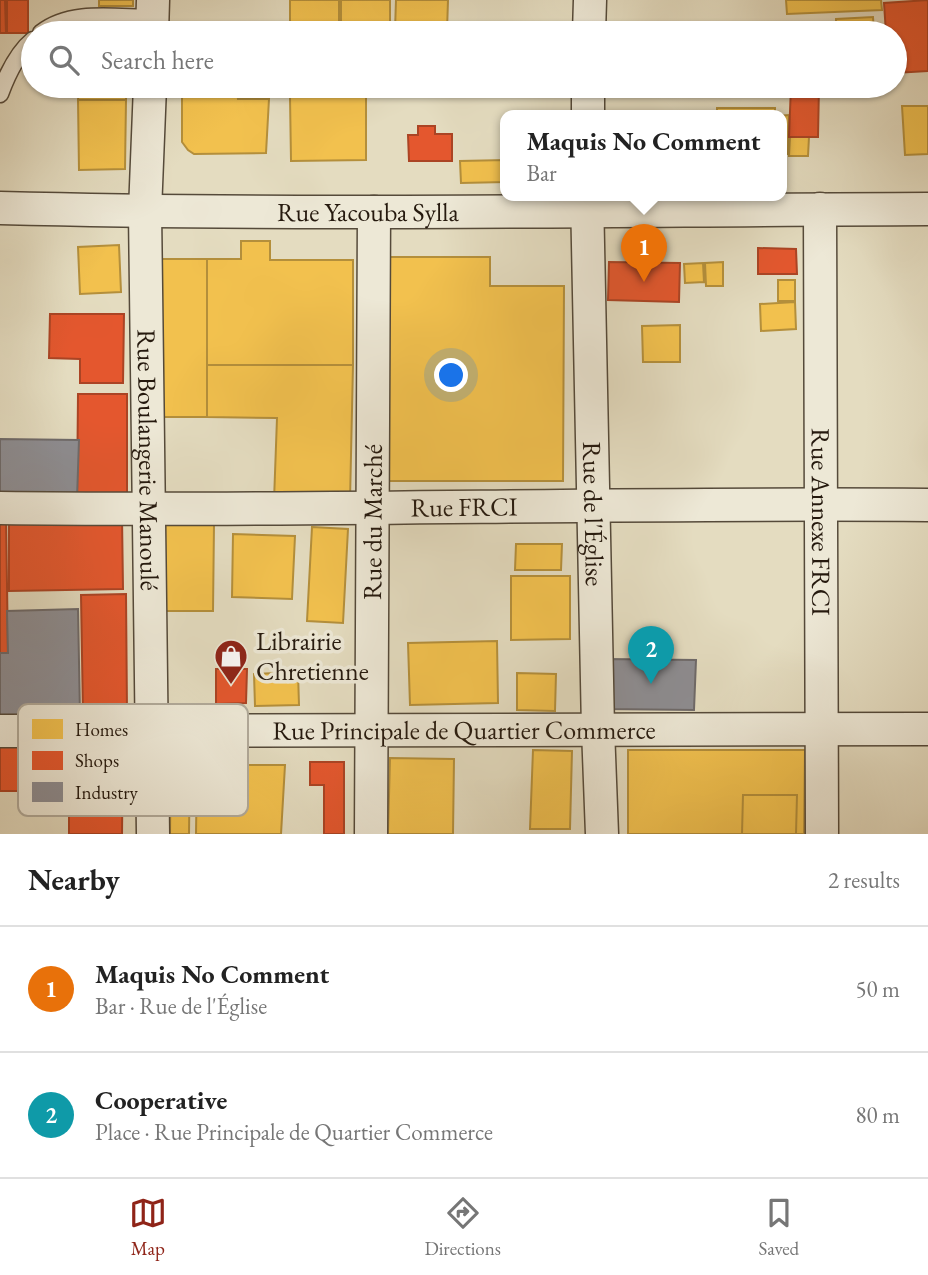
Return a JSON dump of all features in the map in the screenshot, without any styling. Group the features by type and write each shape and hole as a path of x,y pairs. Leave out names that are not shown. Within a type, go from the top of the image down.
{"street":[{"path":"589,21 590,0"},
{"name":"Rue Boulangerie Manoulé","path":"150,98 145,211 152,704"},
{"name":"Rue Yacouba Sylla","path":"0,208 374,212 587,204 928,209"},
{"name":"Rue de l'Église","path":"587,204 602,834"},
{"name":"Rue Annexe FRCI","path":"820,209 822,834"},
{"name":"Rue du Marché","path":"371,834 374,212"},
{"name":"Rue FRCI","path":"0,508 148,510 594,504 928,505"},
{"name":"Rue Principale de Quartier Commerce","path":"248,731 928,729"},
{"name":"Rue Principale de Quartier Commerce","path":"0,731 18,731"},
{"name":"Rue Boulangerie Manoulé","path":"153,816 153,834"}],"lane":[{"path":"71,21 86,17 152,17"},
{"path":"0,94 21,53"}],"building: Homes":[{"path":"99,0 133,0 133,6 99,6"},
{"path":"290,0 339,0 339,21 290,21"},
{"path":"341,0 390,0 390,21 341,21"},
{"path":"396,0 448,0 447,21 395,21"},
{"path":"786,0 881,0 882,10 787,14"},
{"path":"873,17 873,21 836,21"},
{"path":"78,98 126,98 126,100"},
{"path":"182,98 269,99 266,153 194,154 182,142"},
{"path":"290,98 366,98 366,160 291,161"},
{"path":"78,100 126,100 125,169 79,170"},
{"path":"902,106 928,106 928,154 905,155"},
{"path":"717,108 775,108 775,110"},
{"path":"789,115 788,154 787,154"},
{"path":"790,137 809,137 808,156 789,156"},
{"path":"500,160 500,182 461,183 460,161"},
{"path":"241,241 270,241 270,260 353,260 353,365 207,365 207,259 241,259"},
{"path":"119,245 121,292 80,294 78,247"},
{"path":"386,257 490,257 490,286 564,286 563,481 385,481"},
{"path":"147,259 207,259 207,417 150,417"},
{"path":"723,262 723,286 706,286 705,263"},
{"path":"703,263 704,282 685,283 684,264"},
{"path":"778,280 795,280 795,301 778,301"},
{"path":"795,302 796,329 761,331 760,304"},
{"path":"680,325 680,362 643,362 642,326"},
{"path":"207,365 353,365 350,500 274,501 277,418 207,417"},
{"path":"158,524 214,524 213,611 158,611"},
{"path":"312,527 348,529 343,623 307,621"},
{"path":"233,534 295,536 292,599 232,597"},
{"path":"516,544 562,544 561,570 515,570"},
{"path":"511,576 570,576 570,639 511,640"},
{"path":"497,641 498,703 410,705 408,643"},
{"path":"298,672 299,705 255,706 254,674"},
{"path":"517,673 556,674 555,711 517,710"},
{"path":"533,750 572,751 570,829 530,829"},
{"path":"628,750 805,750 804,834 628,834"},
{"path":"390,758 454,759 453,834 388,834"},
{"path":"248,765 285,765 281,834 196,834 196,816 248,816"},
{"path":"743,795 797,795 796,834 742,834"},
{"path":"170,816 189,816 189,834 170,834"}],"building: Shops":[{"path":"0,0 5,0 6,33 0,33"},
{"path":"7,0 28,0 28,21 21,21 21,33 7,33"},
{"path":"928,0 928,71 907,72 907,21 885,21 884,3"},
{"path":"791,98 819,98 818,137 789,137"},
{"path":"418,126 435,126 435,134 452,134 452,161 409,161 408,135 418,135"},
{"path":"758,248 796,249 797,274 758,274"},
{"path":"609,262 680,263 679,302 608,300"},
{"path":"50,314 124,314 123,383 80,383 80,359 49,358"},
{"path":"78,394 127,394 127,498 77,498"},
{"path":"0,515 6,515 8,653 0,653"},
{"path":"122,517 123,589 9,591 9,518"},
{"path":"126,594 127,704 83,704 81,595"},
{"name":"Librairie Chretienne","path":"216,669 247,669 246,703 216,704"},
{"path":"0,744 18,744 18,791 0,791"},
{"path":"310,762 344,762 344,834 324,834 324,785 310,785"},
{"path":"69,816 122,816 122,834 69,834"}],"building: Industry":[{"path":"0,439 79,440 77,498 0,498"},
{"path":"78,609 80,704 18,704 18,717 0,717 0,653 8,653 7,611"},
{"path":"607,659 696,660 694,710 606,709"}],"place":[{"name":"Maquis No Comment","path":"644,282"},
{"name":"Cooperative","path":"651,684"},
{"name":"Librairie Chretienne","path":"231,686"}]}
